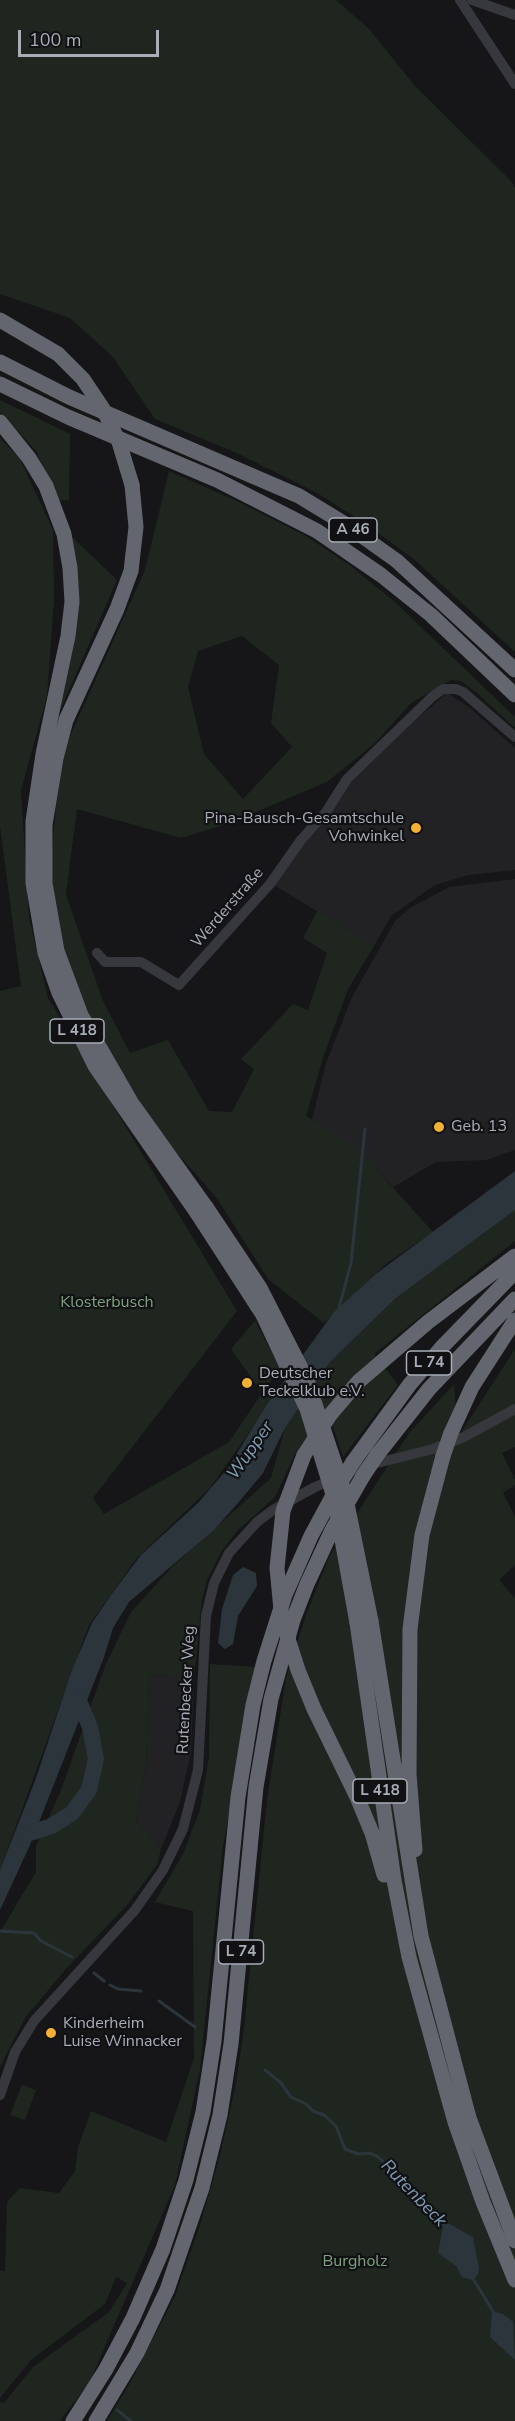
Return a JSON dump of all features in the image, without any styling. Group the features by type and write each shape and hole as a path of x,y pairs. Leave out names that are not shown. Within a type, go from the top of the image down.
{"highway":[{"path":"0,320 58,354 83,379 103,409 119,442 132,485 136,527 131,571 117,609 79,687 50,756"},
{"name":"A 46","path":"0,362 69,397 227,463 317,507 397,561 515,670"},
{"name":"A 46","path":"0,384 68,417 217,480 317,531 381,575 431,615 515,695"},
{"path":"0,422 38,471 62,526 72,585 68,636 50,756"},
{"name":"L 418","path":"50,756 45,825 45,883 57,951 67,982 81,1015 116,1077 202,1210 273,1310 311,1391 345,1494 364,1622 421,1936 447,2043 469,2118 515,2241"},
{"name":"L 418","path":"409,1957 396,1933 382,1864 372,1833 314,1709 298,1670 282,1620 276,1568 283,1511 303,1455 330,1415 358,1382 428,1322 515,1256"},
{"name":"L 74","path":"72,2421 106,2369 145,2293 174,2217 189,2169 203,2112 214,2042 238,1797 253,1705 285,1595 311,1536 353,1462 423,1369 515,1272"},
{"name":"L 74","path":"96,2421 137,2353 154,2317 180,2256 202,2188 220,2115 231,2044 256,1786 271,1699 287,1640 307,1584 332,1530 377,1455 429,1389 515,1299"},
{"name":"L 74","path":"421,1936 423,1903 413,1833 409,1774 408,1675 418,1558 428,1508 451,1433 477,1379 515,1320"},
{"name":"L 418","path":"364,1622 383,1811 409,1957 455,2122 483,2202 515,2280"}],"street":[{"path":"460,0 515,84"},
{"path":"472,0 515,15"},
{"name":"Werderstraße","path":"97,953 105,962 141,963 179,985 270,884 301,840 326,812 347,779 443,689 456,689 464,692 515,737"},
{"name":"Rutenbecker Weg","path":"0,2095 15,2052 33,2021 135,1910 163,1870 183,1830 198,1770 206,1616 214,1583 229,1553 257,1522 315,1486 361,1467 433,1449 464,1437 515,1409"}],"shaded area":[{"name":"Pina-Bausch-Gesamtschule Vohwinkel","path":"447,693 469,707 515,748 515,870 469,875 435,885 391,916 374,946 274,885 346,787 392,740"},
{"path":"515,879 515,1150 486,1160 436,1162 393,1187 356,1148 312,1120 326,1063 352,997 395,921 410,908 449,887"},
{"path":"149,1675 194,1677 191,1752 180,1802 161,1849 136,1821 146,1768"}],"green space":[{"path":"0,0 336,0 369,29 415,86 511,181 515,188 515,652 415,560 363,522 317,493 239,454 155,419 113,357 70,318 0,294"},
{"path":"0,400 70,434 69,500 57,501 36,451 0,412"},
{"name":"Klosterbusch","path":"0,438 20,459 53,530 54,600 47,696 21,790 29,917 48,998 237,1311 93,1498 104,1514 229,1442 262,1393 272,1400 210,1488 137,1558 89,1625 0,1870 0,991 21,986 0,826"},
{"path":"169,471 239,502 306,536 348,564 395,602 515,717 515,728 461,681 451,680 411,703 375,743 327,782 227,824 181,838 77,809 66,895 103,1001 130,1053 168,1040 209,1111 232,1112 254,1069 241,1059 293,1004 308,1010 327,953 303,938 317,911 374,946 348,989 324,1055 306,1116 357,1148 433,1232 387,1263 324,1323 268,1279 216,1197 161,1135 101,1040 62,958 49,880 61,756 145,570","holes":["242,636 279,665 271,723 292,747 243,799 204,754 188,687 198,651"]},
{"path":"72,537 117,580 59,713"},
{"path":"515,1210 515,1241 374,1354 398,1385 343,1457 327,1409 296,1452 275,1497 238,1530 223,1549 207,1580 202,1600 194,1677 149,1675 146,1768 136,1821 161,1849 157,1865 128,1904 65,1970 25,2018 0,2067 0,1932 36,1872 36,1846 61,1790 105,1666 131,1612 172,1567 271,1478 285,1428 330,1362 396,1298"},
{"path":"255,1321 280,1368 262,1393 231,1349"},
{"name":"Burgholz","path":"515,1349 515,1447 502,1453 515,1480 515,1485 503,1493 515,1517 515,1565 499,1580 515,1598 515,2421 107,2421 129,2385 175,2296 200,2225 220,2156 236,2083 244,2028 267,1800 286,1678 306,1615 330,1555 409,1433 454,1384 458,1437"},
{"path":"210,1664 256,1667 223,1847 200,2069 175,2185 90,2381 60,2421 0,2421 0,2402 4,2403 33,2367 109,2312 127,2283 116,2277 105,2304 31,2360 0,2398 0,2271 5,2271 7,2202 20,2188 59,2193 75,2171 78,2147 91,2111 166,2142 194,2058 193,1911 155,1902 183,1854 200,1810 209,1757"},
{"path":"22,2085 36,2090 25,2120 10,2115"}],"water":[{"path":"515,1171 515,1210 396,1298 330,1362 285,1428 263,1473 238,1503 214,1530 129,1602 113,1628 104,1657 30,1845 0,1910 0,1870 35,1781 72,1670 92,1623 111,1595 141,1555 198,1503 228,1468 266,1406 334,1312 377,1273"},
{"path":"243,1567 256,1573 257,1586 238,1616 233,1644 225,1649 218,1643 222,1609 233,1575"},
{"path":"444,2221 473,2237 479,2268 473,2280 462,2277 456,2266 438,2253"},
{"path":"492,2311 503,2314 513,2322 515,2360 490,2337"}],"waterway":[{"path":"339,1308 351,1263 365,1129"},
{"name":"Wupper","path":"24,1835 52,1826 72,1813 89,1790 96,1759 90,1727 77,1696"},
{"name":"Rutenbeck","path":"0,1931 34,1933 41,1941 72,1957"},
{"name":"Rutenbeck","path":"94,1973 104,1981"},
{"name":"Rutenbeck","path":"110,1985 118,1989 141,1991"},
{"name":"Rutenbeck","path":"159,2001 195,2027"},
{"name":"Rutenbeck","path":"265,2070 280,2082 291,2097 324,2115 336,2126 345,2149 358,2154 369,2153 377,2156 403,2179 444,2225"},
{"name":"Rutenbeck","path":"472,2277 494,2313"},
{"path":"117,2410 131,2421"}],"place":[{"name":"Pina-Bausch-Gesamtschule Vohwinkel","path":"416,828"},
{"name":"Geb. 13","path":"439,1127"},
{"name":"Deutscher Teckelklub e.V.","path":"247,1383"},
{"name":"Kinderheim Luise Winnacker","path":"51,2033"}]}
